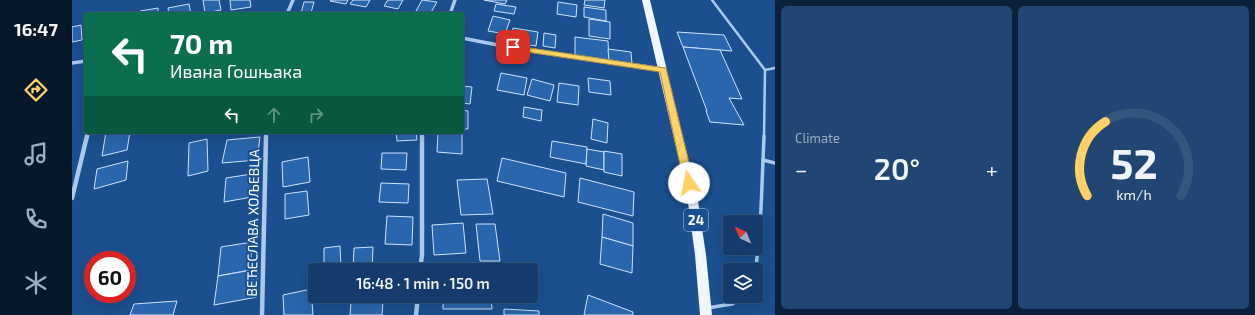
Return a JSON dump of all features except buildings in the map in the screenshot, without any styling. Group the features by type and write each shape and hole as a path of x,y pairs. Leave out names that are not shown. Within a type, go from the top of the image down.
{"main road":[{"name":"24","path":"646,0 693,202 701,252 706,311"}],"street":[{"path":"288,12 294,0"},
{"path":"451,12 454,0"},
{"path":"464,38 663,70"},
{"path":"72,63 84,60"},
{"path":"72,198 88,134"},
{"name":"ВЕЋЕСЛАВА ХОЉЕВЦА","path":"262,315 266,134"},
{"path":"421,263 422,134"},
{"path":"416,315 417,303"}],"lane":[{"path":"712,0 765,70 763,160 757,263"},
{"path":"765,70 775,68"},
{"path":"763,160 775,163"},
{"path":"706,311 737,303"}],"route":[{"path":"513,47 663,70 689,183"}]}
